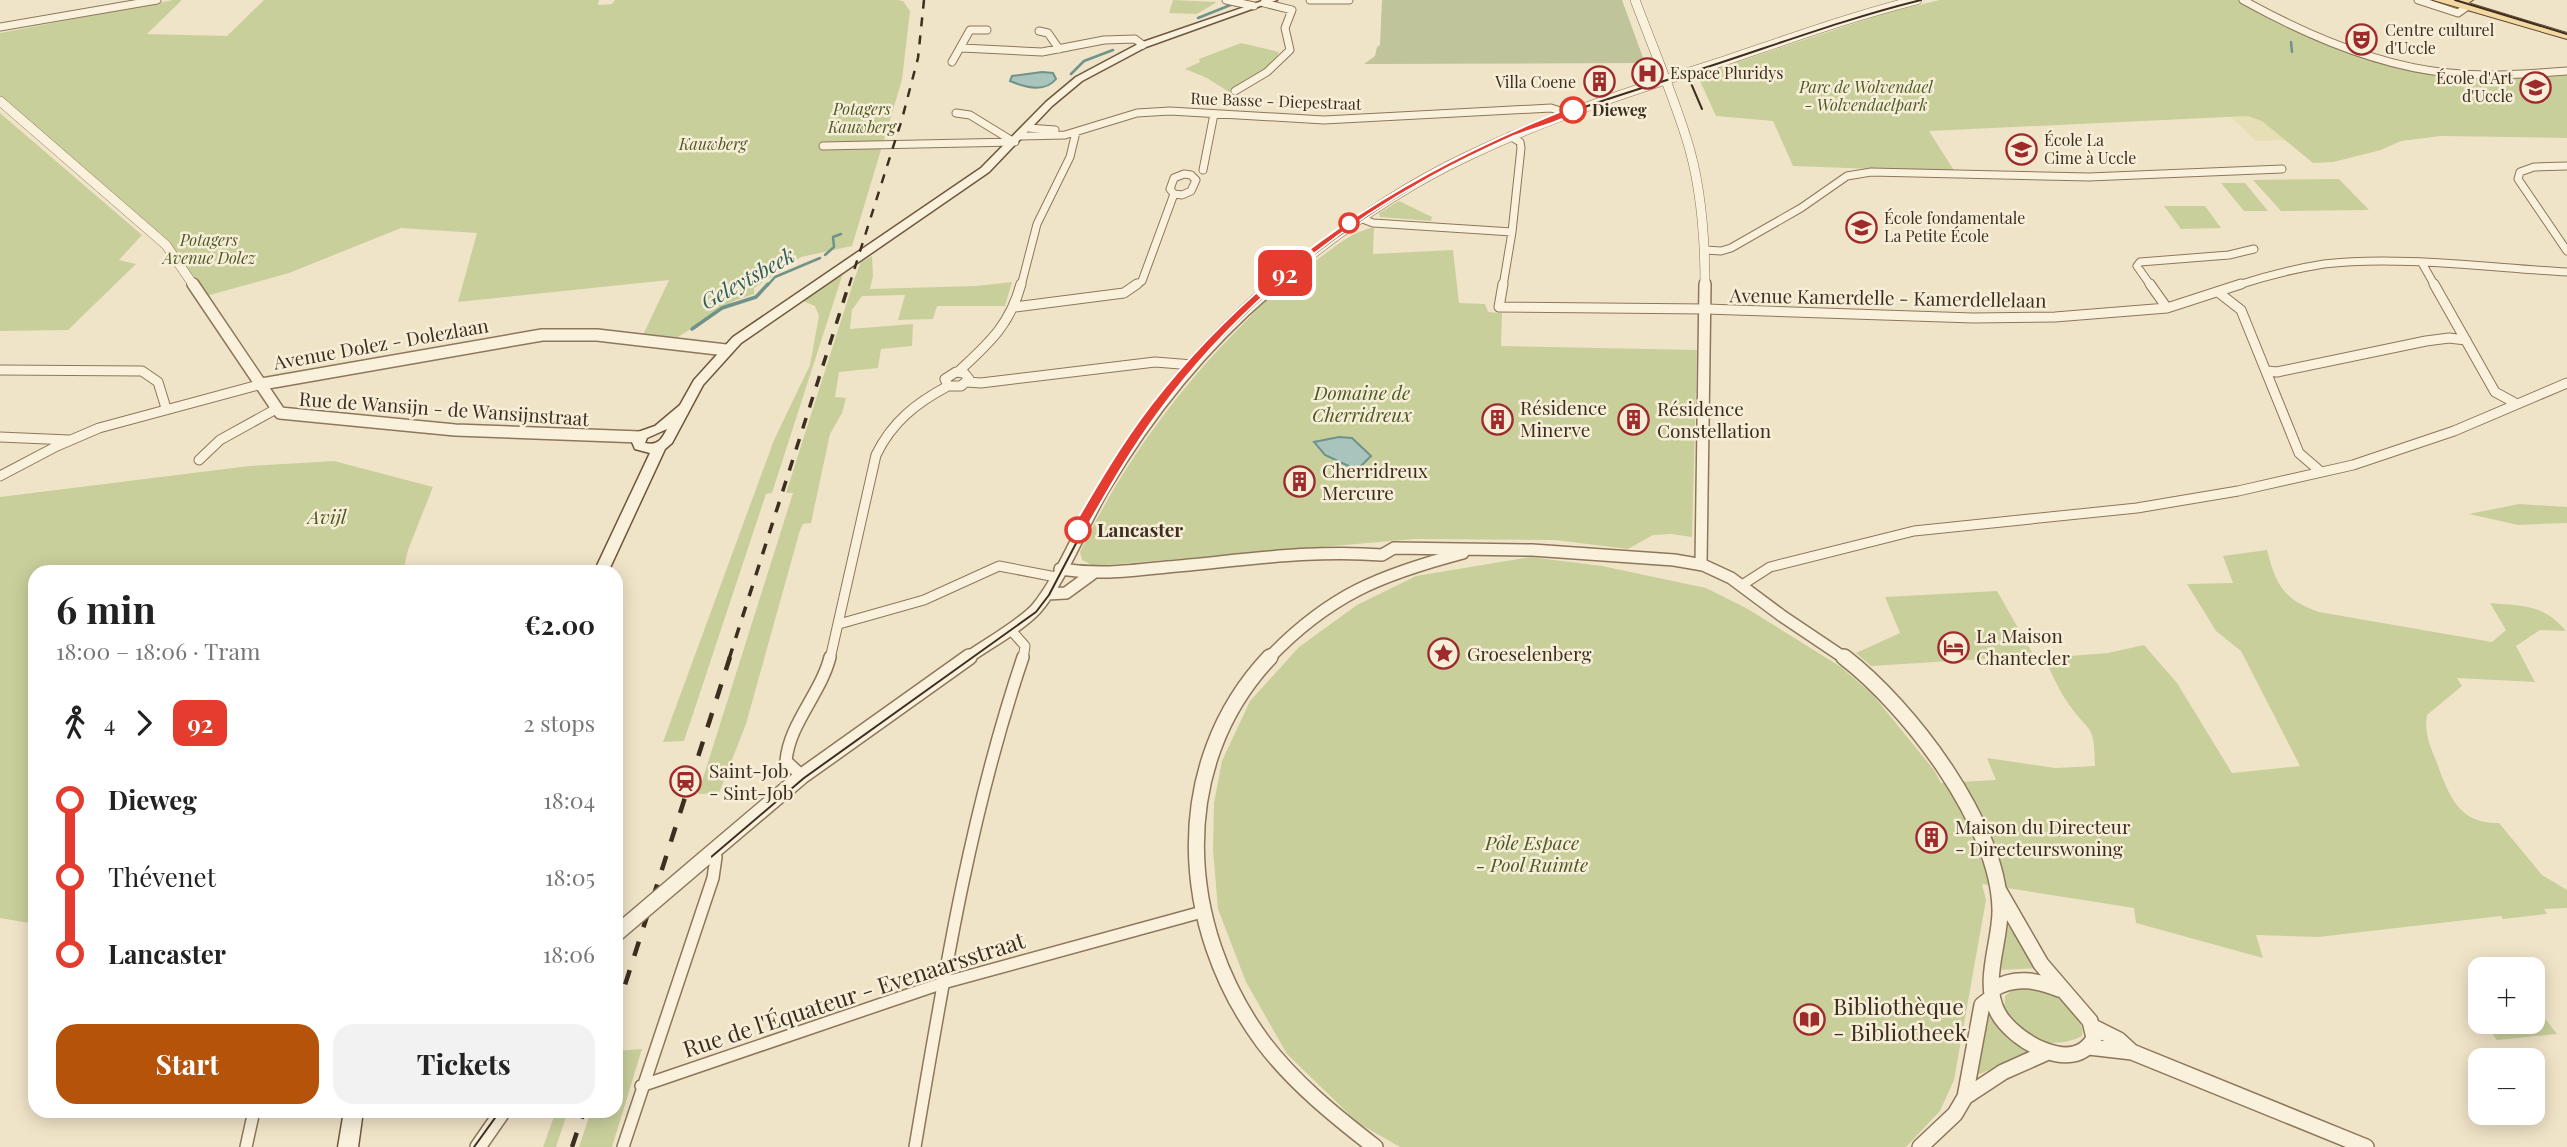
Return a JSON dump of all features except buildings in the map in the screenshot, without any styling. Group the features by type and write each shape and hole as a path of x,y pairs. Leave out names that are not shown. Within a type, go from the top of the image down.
{"main road":[{"path":"2438,0 2467,2 2567,34"},
{"path":"604,565 652,463 645,458 648,444 664,431 684,408 698,383 726,350 985,170 1058,96 1079,79 1143,45 1264,3"},
{"path":"648,444 668,440 664,431"},
{"path":"348,1147 353,1118"}],"street":[{"path":"0,27 157,0"},
{"path":"1226,0 1264,3 1292,10 1285,27 1289,51 1267,72 1236,90"},
{"path":"1311,1 1349,0"},
{"path":"1635,0 1678,110 1693,165 1705,250 1701,564"},
{"path":"2243,0 2307,32 2432,71 2477,75 2567,71"},
{"path":"2418,0 2458,13 2467,2"},
{"path":"623,928 802,776 1034,611 1047,594 1116,468 1184,375 1275,283 1360,218 1432,174 1546,121 1910,1"},
{"path":"958,30 986,30"},
{"path":"953,62 970,30"},
{"path":"1039,31 1048,33 1059,49"},
{"path":"962,48 1042,52 1104,40 1135,38 1143,45"},
{"name":"Avenue Dolez - Dolezlaan","path":"0,101 166,245 262,384 542,335 597,335 726,350"},
{"name":"Rue Basse - Diepestraat","path":"1021,135 1051,136 1074,132 1137,113 1324,120 1550,108 1567,113"},
{"name":"Rue Basse - Diepestraat","path":"1524,110 1546,121"},
{"path":"956,113 970,115 1021,135"},
{"path":"1203,170 1214,114"},
{"path":"965,377 959,372 1001,332 1015,307 1037,224 1070,157 1074,132"},
{"path":"823,146 1021,135"},
{"path":"1360,218 1373,223 1512,232 1521,145 1510,136"},
{"path":"2567,166 2534,167 2520,172 2518,179 2567,251"},
{"path":"1705,250 1721,251 1731,248 1801,208 1847,176 1871,172 2088,177 2282,169"},
{"path":"1015,307 1125,293 1142,281 1174,194"},
{"name":"Avenue Kamerdelle - Kamerdellelaan","path":"1512,232 1499,307 1706,309 1973,318 2055,317 2167,308 2289,270 2337,263 2422,263 2567,272"},
{"path":"2167,308 2137,266 2140,262 2229,256 2254,249"},
{"path":"2422,263 2496,392 2517,404"},
{"path":"2218,292 2241,310 2299,453 2321,472"},
{"path":"2267,371 2277,372 2426,341 2449,338 2466,340"},
{"path":"948,386 945,382 946,376 956,372 981,383 1155,362 1193,365"},
{"path":"1166,363 1184,375"},
{"path":"0,370 142,371 153,376 158,382 166,408"},
{"path":"802,776 786,761 787,747 826,673 876,455 887,433 906,411 918,401 948,386 957,387 965,377"},
{"path":"1742,585 1770,567 1914,531 2137,508 2238,491 2321,472 2394,453 2567,383"},
{"path":"0,476 70,440 166,408 262,384"},
{"name":"Rue de Wansijn - de Wansijnstraat","path":"262,384 280,414 290,416 648,444"},
{"path":"199,460 220,440 276,409"},
{"path":"0,437 70,440"},
{"path":"33,438 38,442 38,457"},
{"path":"839,625 910,605 961,585 999,566 1092,575 1268,558 1359,553 1382,555 1389,550 1579,552 1701,564 1742,585 1774,611 1852,664 1880,689 1942,764 1957,788 2018,931 2059,989 2078,1006 2093,1027 2119,1040 2132,1052"},
{"path":"1404,550 1412,556 1413,566"},
{"path":"1375,1147 1341,1122 1270,1051 1251,1026 1232,988 1202,912 1195,868 1198,802 1205,768 1214,743 1241,689 1292,635 1338,601 1392,572 1406,571 1413,566 1473,550"},
{"path":"1382,555 1381,564 1392,572"},
{"path":"1047,594 1066,593 1092,575"},
{"path":"915,1147 943,983 995,740 1025,652 1025,646 1010,629"},
{"path":"623,1147 641,1086 713,878 716,857 709,855"},
{"path":"1999,891 2000,924 1991,977 1992,993 2007,1029 2029,1045 2048,1052 2068,1054 2089,1047 2132,1052 2366,1147"},
{"name":"Rue de l'Équateur - Evenaarsstraat","path":"641,1086 943,983 1202,912"},
{"path":"1920,1147 1955,1114 1965,1097 1982,1005 1992,993 2006,982 2024,978 2059,989"},
{"path":"2089,1047 2093,1041 2093,1027"},
{"path":"1965,1097 2003,1072 2048,1052"},
{"path":"246,1147 252,1118"},
{"path":"478,1147 498,1118"}],"shaded area":[{"path":"2248,116 2262,121 2285,140 2256,141 2231,117"}],"green space":[{"name":"Kauwberg","path":"182,0 147,34 227,36 264,0 599,0 598,5 612,4 615,0 897,0 903,1 910,11 902,80 852,246 801,257 754,288 754,294 734,301 675,339 643,335 669,280 458,302 477,233 401,228 289,273 206,296 163,236 0,96 0,33"},
{"path":"1173,0 1217,2 1197,14 1169,13"},
{"path":"1382,0 1622,0 1645,63 1364,64 1375,56 1380,45"},
{"name":"Parc de Wolvendael - Wolvendaelpark","path":"1940,0 2239,0 2307,36 2358,56 2408,70 2466,78 2567,75 2567,138 2441,136 2401,141 2381,150 2333,162 2313,163 2262,121 2248,116 1929,131 1955,172 1793,166 1773,121 1716,116 1700,81 1704,73 1889,12"},
{"path":"1241,43 1279,52 1265,71 1229,92 1207,78 1185,69 1200,62 1199,59"},
{"path":"0,113 142,235 119,260 136,264 68,330 0,331"},
{"path":"2339,179 2369,210 2281,211 2253,180"},
{"path":"2221,183 2245,183 2268,211 2244,211"},
{"path":"1399,201 1432,217 1431,221 1380,217 1379,213"},
{"path":"2164,206 2205,206 2221,228 2181,229"},
{"name":"Domaine de Cherridreux","path":"1374,227 1373,254 1453,250 1459,303 1485,304 1488,312 1502,313 1501,346 1697,350 1692,537 1653,535 1628,549 1555,540 1415,539 1094,566 1082,560 1080,552 1113,490 1152,431 1195,376 1284,284 1348,237"},
{"path":"872,256 873,276 870,289 976,286 1012,282 1005,306 937,306 933,319 898,320 905,295 862,296 852,310 850,329 913,324 912,346 881,349 878,368 839,372 835,397 846,398 842,413 830,434 811,523 803,524 800,530 746,724 719,793 698,794 793,493 786,493 855,277 861,262"},
{"path":"843,273 772,493 766,494 684,741 663,742 774,440 810,365 819,316 815,306 803,301"},
{"name":"Avijl","path":"334,461 433,487 405,565 28,565 28,923 0,918 0,497 249,466"},
{"path":"2519,504 2567,507 2567,523 2518,525 2469,514"},
{"name":"Pôle Espace - Pool Ruimte","path":"2267,550 2274,573 2283,589 2297,602 2319,612 2492,642 2506,630 2490,603 2523,606 2541,611 2566,631 2540,630 2516,646 2535,682 2457,678 2462,686 2427,715 2426,722 2432,751 2451,797 2474,819 2499,823 2542,875 2567,890 2567,908 2544,909 2547,914 2503,919 2501,916 2318,937 2256,935 2263,958 2136,923 2134,908 1982,884 1986,900 1954,1080 1940,1111 1906,1147 1400,1147 1358,1123 1287,1054 1246,982 1218,909 1213,850 1214,803 1222,761 1250,701 1299,647 1357,605 1416,576 1530,557 1602,566 1706,588 1748,609 1841,667 1873,695 1934,770 1941,783 1996,780 1987,758 2055,768 2095,766 2092,735 2064,698 2044,658 2108,653 2144,645 2177,683 2232,773 2300,766 2241,651 2216,631 2187,584 2233,583 2223,556"},
{"path":"1997,591 2034,656 1871,666 1856,653 1900,633 1885,597"},
{"path":"2009,927 2038,968 1999,970"},
{"path":"2018,985 2043,990 2059,998 2076,1016 2082,1036 2054,1043 2039,1042 2026,1037 2004,1011 2005,996"},
{"path":"1988,1010 2007,1036 2030,1052 1980,1074 1977,1073"},
{"path":"2545,1019 2557,1034 2497,1040 2492,1034 2545,1034"},
{"path":"642,1049 623,1111 623,1050"},
{"path":"553,1118 566,1118 556,1147 543,1147"},
{"path":"589,1118 621,1118 612,1147 579,1147"}],"water":[{"path":"1053,73 1056,79 1040,87 1028,87 1010,81 1012,76"},
{"path":"1339,437 1352,438 1371,456 1357,470 1325,455 1314,442"}],"waterway":[{"name":"Geleytsbeek","path":"1198,18 1233,4"},
{"path":"2291,42 2292,52"},
{"name":"Geleytsbeek","path":"1071,74 1084,61 1113,50"},
{"name":"Geleytsbeek","path":"825,255 834,247 833,237 841,234"},
{"name":"Geleytsbeek","path":"767,286 775,277 820,258"},
{"name":"Geleytsbeek","path":"692,329 722,308 756,297 768,284"}],"tram line":[{"path":"623,932 804,778 1036,612 1049,595 1116,471 1180,383 1265,295 1361,219 1467,157 1544,122 1835,24 1921,0"},
{"path":"2455,0 2567,34"},
{"path":"1701,71 1690,81 1702,109"},
{"name":"92","path":"1078,530 1097,494 1155,408 1206,348 1280,276 1346,226 1424,177 1508,135 1573,110"},
{"path":"474,1147 495,1118"}],"railway":[{"path":"849,286 902,119 918,58 924,0"},
{"path":"729,659 849,284"},
{"path":"623,991 730,657"},
{"path":"572,1147 582,1118"}],"place":[{"name":"Centre culturel d'Uccle","path":"2362,39"},
{"name":"Espace Pluridys","path":"1647,73"},
{"name":"Villa Coene","path":"1599,82"},
{"name":"École d'Art d'Uccle","path":"2536,87"},
{"name":"Dieweg","path":"1573,110"},
{"name":"École La Cime à Uccle","path":"2021,149"},
{"name":"École fondamentale La Petite École","path":"1861,227"},
{"name":"Résidence Minerve","path":"1497,419"},
{"name":"Résidence Constellation","path":"1634,420"},
{"name":"Cherridreux Mercure","path":"1299,482"},
{"name":"Lancaster","path":"1078,530"},
{"name":"La Maison Chantecler","path":"1953,647"},
{"name":"Groeselenberg","path":"1444,654"},
{"name":"Saint-Job - Sint-Job","path":"686,782"},
{"name":"Maison du Directeur - Directeurswoning","path":"1932,838"},
{"name":"Bibliothèque - Bibliotheek","path":"1810,1020"}],"park label":[{"name":"Potagers Kauwberg","path":"862,118"},
{"name":"Potagers Avenue Dolez","path":"209,249"}]}
